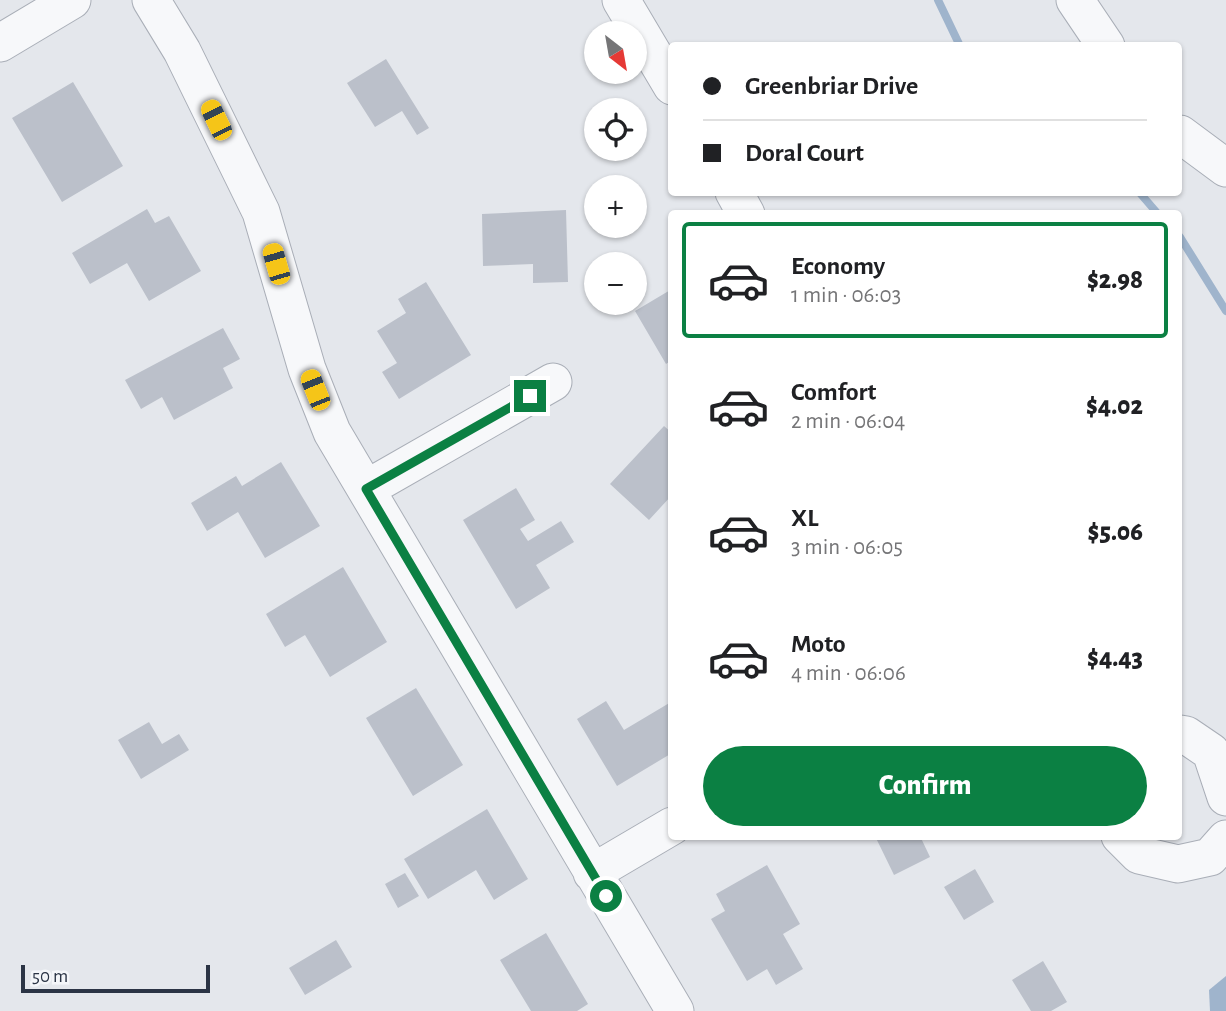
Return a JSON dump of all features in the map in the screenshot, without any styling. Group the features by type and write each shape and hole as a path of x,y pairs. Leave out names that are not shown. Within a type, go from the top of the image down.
{"street":[{"path":"0,43 72,0"},
{"path":"151,0 182,51 261,212 307,369 332,432 675,1011"},
{"path":"621,0 668,79"},
{"path":"1075,0 1103,42"},
{"path":"1182,135 1226,168"},
{"path":"366,489 553,382"},
{"path":"1182,734 1210,752 1226,797"},
{"path":"592,873 668,828"},
{"path":"1124,840 1139,855 1178,864 1210,857 1226,839"}],"water":[{"path":"1226,976 1226,1011 1210,1011 1209,990"}],"building":[{"path":"386,59 429,128 417,135 402,111 375,127 347,83"},
{"path":"73,82 123,166 62,202 12,118"},
{"path":"147,209 155,223 169,216 201,271 149,301 127,263 90,284 72,253"},
{"path":"566,210 568,282 533,283 533,264 483,266 482,214"},
{"path":"426,282 471,355 399,399 382,372 397,363 377,331 406,313 398,299"},
{"path":"668,291 668,363 666,364 637,315 647,315 647,304"},
{"path":"223,328 240,359 223,368 233,388 174,420 162,397 141,409 125,380"},
{"path":"664,426 668,430 668,499 649,520 610,484"},
{"path":"281,462 320,526 265,558 238,512 207,531 191,503 236,476 242,486"},
{"path":"516,488 535,520 520,529 528,541 561,521 574,542 536,565 550,588 516,609 463,520"},
{"path":"343,567 387,642 330,677 305,635 285,647 266,614"},
{"path":"416,688 463,765 413,796 366,718"},
{"path":"606,701 624,730 668,704 668,755 617,786 577,719"},
{"path":"149,722 162,744 179,734 189,750 141,779 118,740"},
{"path":"487,809 528,879 494,900 476,870 428,899 404,859"},
{"path":"877,840 922,840 930,857 894,875"},
{"path":"767,865 800,924 783,934 803,969 776,985 767,969 747,981 711,919 725,911 716,894"},
{"path":"975,869 994,902 964,920 944,887"},
{"path":"405,873 419,896 398,908 385,884"},
{"path":"546,933 588,1004 577,1011 531,1011 500,960"},
{"path":"336,940 352,967 305,995 289,968"},
{"path":"1043,961 1067,1002 1051,1011 1031,1011 1012,980"}],"waterway":[{"path":"938,0 958,42"},
{"path":"1142,196 1155,210"},
{"path":"1182,240 1226,311"}],"route":[{"path":"530,396 366,489 606,896"}]}
